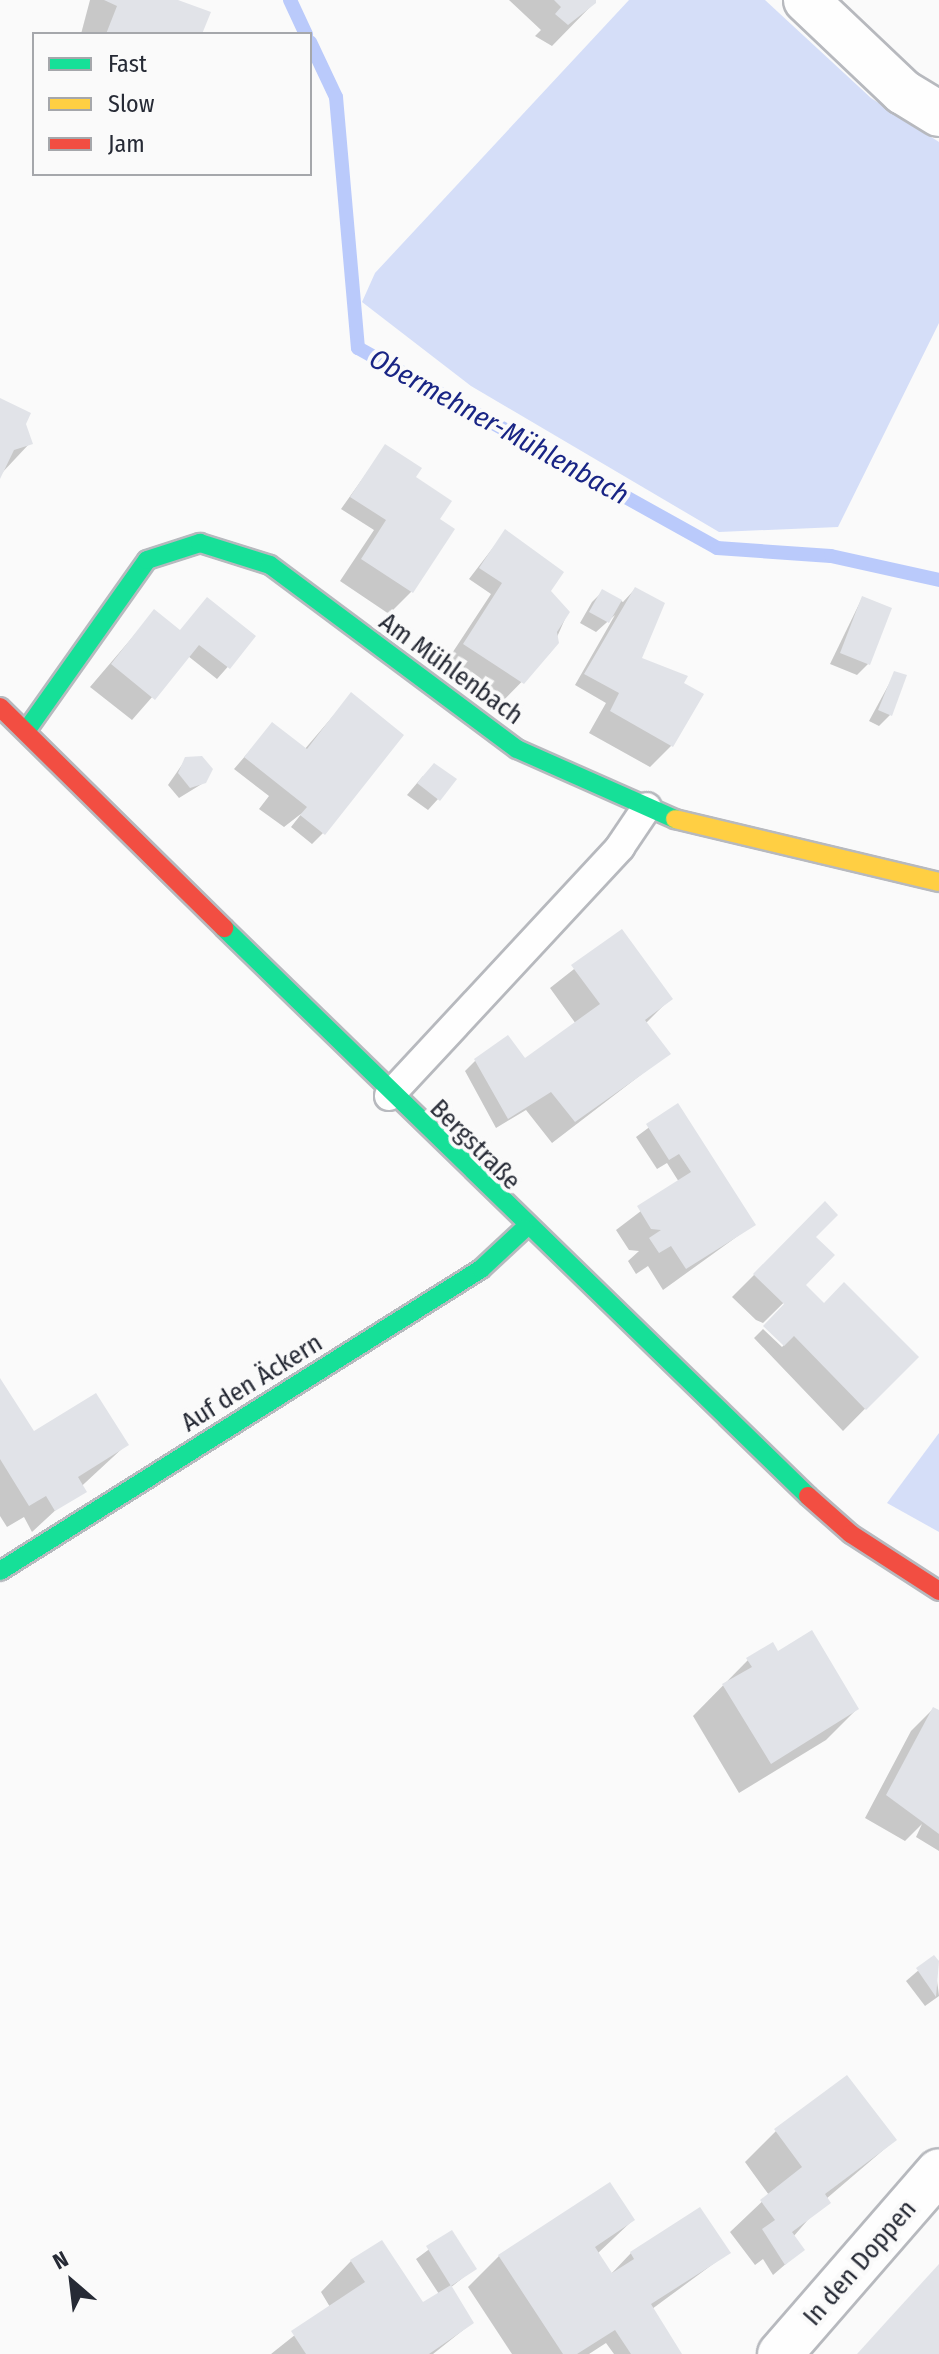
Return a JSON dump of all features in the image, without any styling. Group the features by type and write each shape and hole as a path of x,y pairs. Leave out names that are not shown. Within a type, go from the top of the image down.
{"street":[{"path":"806,0 903,92 939,114"},
{"name":"Am Mühlenbach","path":"26,731 147,560 200,543 270,565 517,749 683,823 807,846 939,882"},
{"name":"Bergstraße","path":"0,707 524,1229 851,1534 939,1591"},
{"name":"Auf den Äckern","path":"0,1571 481,1269 524,1229"},
{"name":"In den Doppen","path":"780,2354 939,2171"}],"lane":[{"path":"389,1096 620,847 647,807"}],"shaded area":[{"path":"629,0 765,0 871,98 939,142 939,323 838,527 719,532 471,386 362,302 375,273"},
{"path":"939,1433 939,1532 887,1503"}],"building":[{"path":"104,0 178,0 211,12 203,32 107,32 117,6"},
{"path":"554,0 596,0 596,3 568,25 555,14 561,7"},
{"path":"0,398 31,413 26,424 33,444 14,450 0,479"},
{"path":"385,444 422,468 416,477 452,501 440,519 455,529 413,593 361,559 386,520 350,497"},
{"path":"505,529 564,572 551,591 570,612 557,632 559,643 524,684 463,644 502,583 479,568"},
{"path":"635,587 665,603 642,658 688,676 684,683 704,694 673,747 610,711 619,693 584,674"},
{"path":"602,589 622,600 609,623 589,612"},
{"path":"862,596 892,608 870,665 840,653"},
{"path":"207,597 256,636 230,669 199,645 155,700 111,664 154,609 180,630"},
{"path":"894,671 907,675 892,716 878,710"},
{"path":"351,692 404,735 325,835 300,815 307,807 244,757 272,722 307,749"},
{"path":"202,756 213,769 206,783 190,788 178,773 185,757"},
{"path":"434,763 457,779 440,801 417,783"},
{"path":"622,929 673,999 645,1020 671,1054 575,1122 551,1092 508,1119 474,1059 508,1035 525,1058 600,1004 571,965"},
{"path":"678,1103 756,1225 686,1269 671,1246 659,1253 649,1238 661,1230 651,1229 637,1206 691,1172 679,1154 669,1160 646,1124"},
{"path":"825,1201 838,1215 816,1237 835,1255 806,1285 824,1303 844,1282 919,1357 866,1410 794,1336 784,1346 763,1326 784,1304 753,1274"},
{"path":"0,1378 34,1431 96,1393 129,1445 78,1477 87,1492 55,1511 46,1496 29,1506 0,1459"},
{"path":"812,1630 859,1709 771,1764 722,1684 752,1667 746,1658 773,1642 778,1651"},
{"path":"933,1707 939,1710 939,1834 886,1795"},
{"path":"934,1955 939,1961 936,1997 916,1968"},
{"path":"847,2075 897,2140 825,2194 831,2203 792,2232 805,2250 785,2265 762,2229 775,2220 760,2200 802,2167 774,2129"},
{"path":"610,2182 635,2220 595,2247 612,2273 634,2259 630,2252 700,2207 731,2253 651,2304 682,2354 631,2354 615,2330 577,2354 563,2354 498,2255"},
{"path":"452,2230 477,2269 451,2286 426,2246"},
{"path":"382,2240 423,2302 451,2285 474,2323 429,2354 306,2354 291,2331 365,2282 350,2260"},
{"path":"939,2264 939,2354 857,2354 886,2322"}],"waterway":[{"name":"Obermehner-Mühlenbach","path":"290,0 305,32"},
{"name":"Obermehner-Mühlenbach","path":"312,46 336,97 358,348 717,548 831,556 939,580"}],"traffic: fast":[{"path":"26,731 147,560 200,543 270,565 517,749 675,819"},
{"path":"224,928 808,1496"},
{"path":"0,1571 481,1269 524,1229"}],"traffic: slow":[{"path":"675,819 939,882"}],"traffic: jam":[{"path":"0,707 224,928"},
{"path":"808,1496 851,1534 939,1591"}]}
